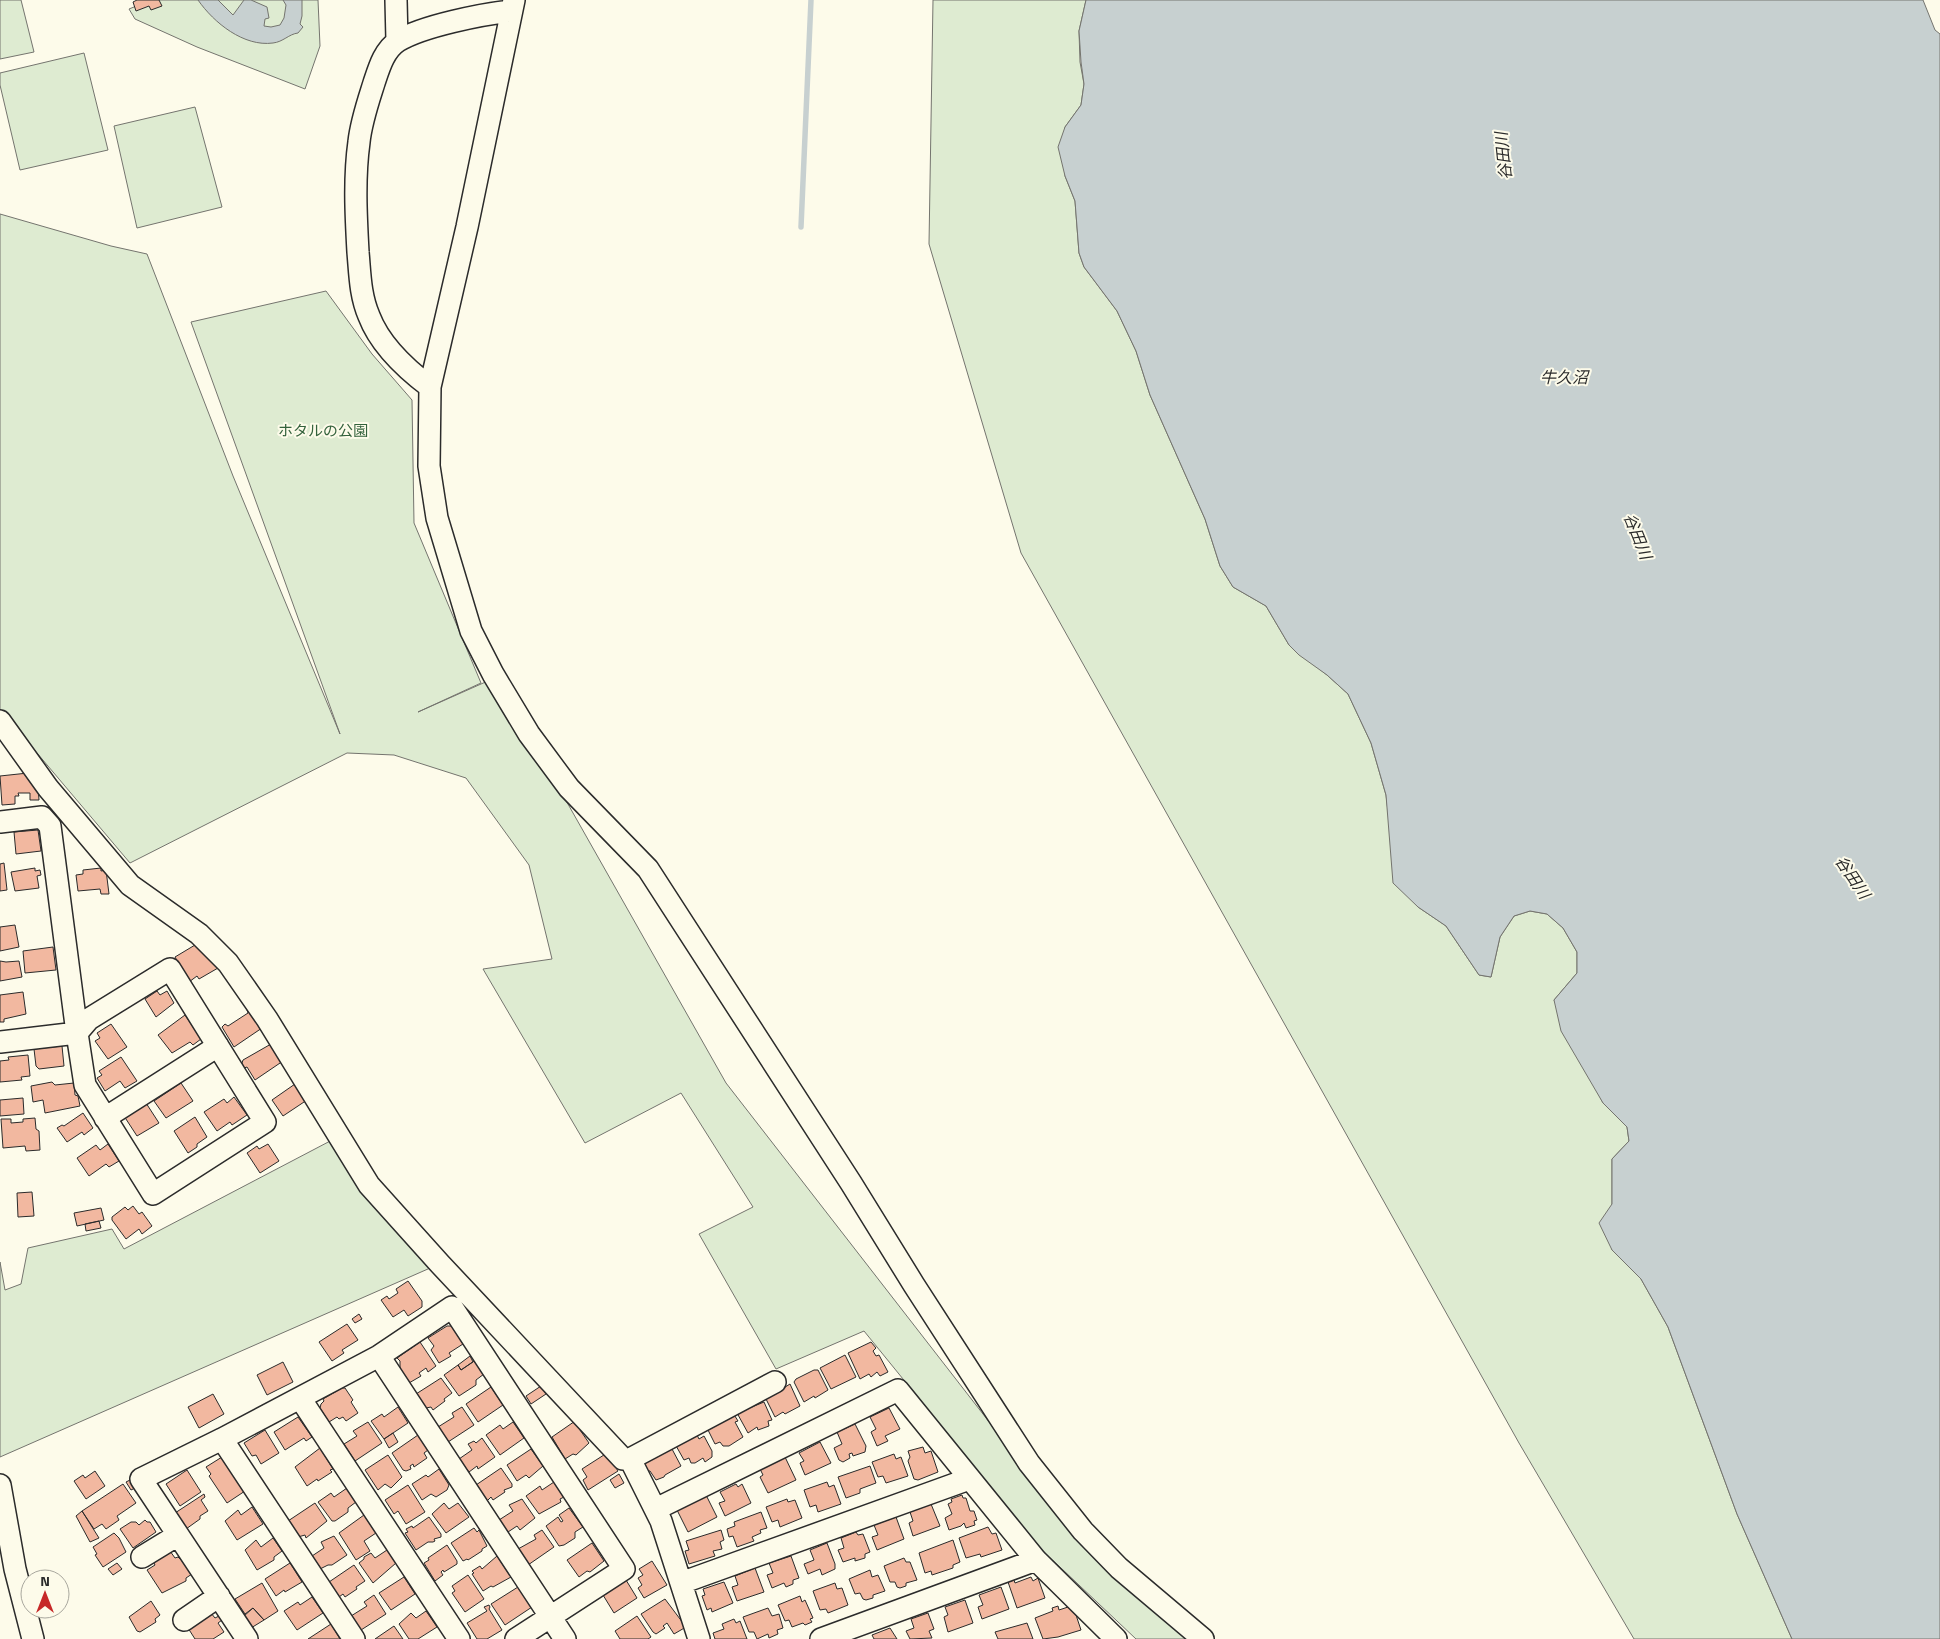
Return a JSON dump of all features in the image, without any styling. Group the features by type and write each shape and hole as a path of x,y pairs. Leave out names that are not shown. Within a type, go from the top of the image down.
{"street":[{"path":"396,0 397,41"},
{"path":"430,387 408,371 377,333 368,315 360,289 356,215 359,142 366,106 381,61 397,41 426,29 513,6 468,227 430,387 429,466 437,518 472,631 493,674 529,734 569,788 648,869 851,1183 919,1283 1028,1463 1083,1531 1119,1568 1203,1639"},
{"path":"0,720 48,788 130,885 199,934 228,963 267,1020 369,1184 447,1271 622,1459 630,1459 775,1382"},
{"path":"0,822 42,817 50,826 77,1033 85,1085 153,1194 265,1122 170,969 89,1020 77,1033 0,1042"},
{"path":"105,1118 218,1046"},
{"path":"247,1639 141,1479 379,1356 452,1307 624,1569 516,1639"},
{"path":"379,1356 565,1639"},
{"path":"656,1509 898,1390 1036,1560 1116,1639"},
{"path":"300,1398 459,1639"},
{"path":"222,1438 354,1639"},
{"path":"630,1459 656,1509 700,1639"},
{"path":"681,1583 969,1479"},
{"path":"0,1485 15,1569 33,1639"},
{"path":"142,1557 178,1535"},
{"path":"821,1639 1036,1560"},
{"path":"184,1620 218,1596"}],"green space":[{"path":"0,0 21,0 34,52 0,59"},
{"path":"151,0 318,0 320,46 305,89 197,47 135,19 129,9"},
{"path":"933,0 1086,0 1079,31 1080,62 1084,84 1081,105 1065,127 1065,176 1075,201 1079,253 1084,267 1117,311 1136,351 1150,395 1205,519 1220,566 1233,587 1266,606 1289,645 1348,694 1371,743 1386,795 1390,827 1418,907 1446,926 1479,975 1491,977 1500,937 1514,916 1530,911 1547,914 1563,928 1577,952 1577,973 1554,1000 1603,1103 1627,1127 1629,1141 1612,1159 1612,1250 1641,1279 1668,1327 1737,1514 1792,1639 1634,1639 1519,1443 1021,553 929,244"},
{"path":"84,53 108,150 20,170 0,85 0,73"},
{"path":"195,107 222,207 137,228 114,126"},
{"name":"ホタルの公園","path":"0,214 111,246 147,254 233,476 340,734 191,322 326,291 372,354 412,400 414,523 481,683 418,712 490,680 560,790 726,1083 1021,1463 1194,1639 1136,1639 1042,1550 864,1331 776,1369 699,1234 753,1207 681,1093 585,1143 483,969 552,959 529,865 466,778 394,755 347,753 130,863 4,714 0,715"},
{"path":"334,1139 437,1265 0,1457 0,1262 5,1290 21,1284 28,1248 112,1229 124,1249"}],"water":[{"path":"198,0 218,0 233,15 244,0 251,0 267,7 269,18 265,19 264,26 271,27 280,25 284,18 286,5 283,0 302,0 300,24 303,27 298,33 277,42 262,43 251,41 221,25"},
{"name":"牛久沼","path":"1086,0 1923,0 1935,30 1940,34 1940,1639 1792,1639 1737,1514 1668,1327 1641,1279 1612,1250 1599,1223 1612,1204 1612,1159 1629,1141 1627,1127 1603,1103 1561,1031 1554,1000 1577,973 1577,952 1563,928 1547,914 1530,911 1514,916 1500,937 1491,977 1479,975 1446,926 1418,907 1393,883 1386,795 1371,743 1348,694 1289,645 1266,606 1233,587 1220,566 1205,519 1150,395 1136,351 1117,311 1084,267 1079,253 1075,201 1065,176 1058,147 1065,127 1081,105 1084,84 1079,31"}],"building":[{"path":"137,0 159,0 162,6 151,10 149,6 136,11 133,2"},
{"path":"28,773 30,782 34,782 38,786 39,800 30,800 30,793 18,793 19,796 15,796 15,804 2,805 0,776"},
{"path":"38,830 41,851 16,854 14,832"},
{"path":"4,863 7,890 0,891 0,864"},
{"path":"35,868 35,871 40,870 41,875 37,876 39,888 15,891 11,872"},
{"path":"101,868 101,871 106,870 109,894 101,894 100,889 78,891 76,875 83,874 83,870"},
{"path":"15,925 19,947 0,951 0,927"},
{"path":"200,942 218,968 199,979 197,976 189,982 175,957"},
{"path":"53,947 56,970 25,973 23,951"},
{"path":"0,961 19,961 22,977 0,981"},
{"path":"157,991 160,995 167,991 174,1003 156,1017 145,999"},
{"path":"23,992 26,1014 4,1019 4,1022 0,1022 0,995"},
{"path":"251,1008 262,1028 234,1047 222,1027 225,1024 228,1026 248,1013 247,1010"},
{"path":"185,1015 201,1039 193,1045 190,1042 172,1053 158,1035"},
{"path":"111,1024 127,1047 108,1059 95,1041 100,1038 97,1033"},
{"path":"271,1044 283,1061 255,1080 247,1067 244,1068 243,1060"},
{"path":"62,1046 64,1066 39,1069 36,1066 34,1049"},
{"path":"28,1055 30,1076 21,1077 22,1080 0,1082 0,1061 9,1060 8,1057"},
{"path":"121,1057 137,1081 125,1088 120,1081 105,1091 97,1078 102,1075 99,1071"},
{"path":"52,1082 55,1085 74,1083 75,1095 78,1096 80,1106 45,1113 43,1100 33,1102 31,1086"},
{"path":"181,1083 193,1101 166,1118 154,1101"},
{"path":"295,1084 307,1100 283,1116 272,1100"},
{"path":"234,1097 247,1115 232,1125 230,1122 217,1131 204,1112 224,1099 227,1103"},
{"path":"23,1098 24,1114 0,1116 0,1100"},
{"path":"146,1103 159,1123 137,1136 124,1116"},
{"path":"83,1113 93,1128 84,1135 82,1132 67,1142 57,1128 62,1125 64,1126"},
{"path":"195,1117 207,1137 188,1153 174,1131"},
{"path":"35,1118 36,1129 39,1131 40,1150 26,1151 25,1146 3,1148 1,1119 11,1119 11,1123"},
{"path":"108,1144 119,1161 109,1167 106,1164 89,1176 77,1158 96,1145 100,1150"},
{"path":"268,1144 279,1161 260,1173 247,1153 257,1146 259,1149"},
{"path":"32,1192 34,1216 18,1217 17,1193"},
{"path":"133,1206 139,1214 142,1212 152,1226 142,1234 139,1229 126,1239 112,1220 112,1217 125,1207 128,1210"},
{"path":"101,1208 104,1220 77,1226 74,1213"},
{"path":"99,1221 101,1228 86,1231 85,1224"},
{"path":"408,1281 422,1301 422,1307 408,1316 404,1310 393,1317 381,1300 387,1296 389,1299 398,1293 396,1289"},
{"path":"359,1314 362,1319 355,1323 352,1319"},
{"path":"347,1324 358,1340 342,1350 344,1353 332,1361 319,1342"},
{"path":"447,1326 452,1326 463,1344 449,1353 451,1356 439,1363 431,1350 434,1346 428,1338"},
{"path":"420,1342 436,1366 428,1372 426,1368 419,1373 421,1376 409,1383 400,1369 400,1361 397,1358"},
{"path":"871,1342 876,1348 873,1351 876,1356 879,1355 888,1372 880,1376 877,1372 871,1377 869,1374 860,1379 848,1353"},
{"path":"845,1355 856,1377 831,1389 820,1368"},
{"path":"470,1356 473,1362 461,1370 458,1365"},
{"path":"474,1361 484,1374 476,1380 476,1385 459,1396 444,1375 458,1365 461,1370"},
{"path":"283,1362 293,1382 267,1395 257,1375"},
{"path":"814,1370 818,1370 828,1390 804,1402 794,1382 796,1379"},
{"path":"441,1378 452,1393 433,1410 431,1407 426,1408 416,1394"},
{"path":"790,1384 800,1406 775,1417 766,1399"},
{"path":"541,1386 546,1394 531,1404 526,1396"},
{"path":"491,1387 503,1405 478,1422 466,1404"},
{"path":"345,1388 353,1400 351,1402 358,1413 346,1421 343,1417 339,1419 337,1417 329,1422 320,1408 321,1404 324,1401 323,1399"},
{"path":"213,1394 224,1414 199,1428 188,1407"},
{"path":"764,1402 772,1420 768,1421 769,1426 758,1430 757,1427 748,1433 737,1413"},
{"path":"398,1407 408,1423 384,1439 371,1421 382,1414 384,1417"},
{"path":"462,1407 474,1425 448,1442 438,1427 454,1417 452,1413"},
{"path":"889,1408 900,1429 885,1436 888,1441 877,1446 871,1432 876,1429 870,1417"},
{"path":"733,1413 738,1421 735,1422 743,1437 729,1446 723,1446 720,1442 715,1444 707,1428"},
{"path":"298,1417 312,1437 306,1441 304,1438 285,1450 274,1432"},
{"path":"578,1419 585,1426 580,1430 589,1443 576,1455 573,1454 565,1459 552,1437"},
{"path":"368,1422 382,1443 355,1461 344,1444 357,1436 353,1431"},
{"path":"513,1422 524,1438 500,1455 486,1435 500,1425 503,1429"},
{"path":"855,1424 866,1446 865,1452 853,1456 852,1453 849,1454 850,1458 843,1462 839,1460 834,1448 842,1444 837,1432"},
{"path":"265,1430 279,1453 261,1464 256,1455 252,1456 244,1443"},
{"path":"393,1433 398,1442 389,1448 384,1439"},
{"path":"696,1433 699,1439 704,1436 712,1451 712,1457 705,1462 703,1458 695,1463 691,1463 689,1458 684,1460 675,1444"},
{"path":"418,1435 428,1450 424,1453 427,1458 414,1467 413,1464 410,1466 411,1469 403,1470 392,1453"},
{"path":"482,1438 495,1457 478,1469 477,1466 469,1472 459,1459 472,1450 468,1444 474,1441 476,1443"},
{"path":"820,1442 831,1463 805,1475 800,1463 804,1461 799,1453"},
{"path":"923,1447 925,1453 931,1451 938,1472 918,1480 914,1479 908,1461 910,1457 908,1451"},
{"path":"320,1448 333,1469 330,1470 332,1472 307,1486 295,1467"},
{"path":"531,1449 543,1466 529,1478 526,1475 517,1481 507,1465"},
{"path":"672,1449 681,1466 656,1480 650,1471 647,1471 642,1460"},
{"path":"607,1453 618,1471 588,1490 583,1480 587,1477 582,1469"},
{"path":"894,1454 896,1459 901,1457 908,1476 886,1483 883,1476 878,1477 872,1462"},
{"path":"388,1455 402,1477 391,1488 385,1484 378,1490 365,1470"},
{"path":"222,1457 245,1491 227,1503 209,1476 211,1474 206,1467"},
{"path":"785,1457 796,1480 768,1493 760,1477 763,1475 760,1469"},
{"path":"870,1466 876,1483 860,1489 860,1493 846,1498 838,1477"},
{"path":"501,1468 512,1484 512,1487 504,1490 505,1492 493,1500 491,1497 487,1501 476,1485"},
{"path":"439,1469 449,1485 447,1490 436,1497 431,1494 422,1500 412,1484 426,1475 428,1477"},
{"path":"187,1470 201,1492 180,1506 166,1484"},
{"path":"95,1471 105,1486 86,1499 74,1481 83,1475 85,1478"},
{"path":"619,1474 624,1483 615,1488 610,1480"},
{"path":"130,1480 135,1488 131,1490 126,1482"},
{"path":"554,1482 564,1497 560,1499 561,1502 539,1514 526,1496 540,1486 542,1490"},
{"path":"827,1482 829,1487 834,1485 841,1504 818,1512 816,1505 810,1507 804,1490"},
{"path":"123,1484 136,1503 117,1516 119,1520 106,1529 102,1524 94,1529 82,1511"},
{"path":"736,1484 738,1487 742,1484 751,1503 725,1516 719,1503 725,1501 720,1492"},
{"path":"408,1485 425,1512 406,1524 398,1511 394,1514 385,1500"},
{"path":"347,1488 356,1502 348,1508 348,1512 332,1521 318,1502 331,1493 334,1497"},
{"path":"204,1494 205,1497 201,1500 208,1511 186,1529 175,1513"},
{"path":"706,1495 717,1517 688,1532 677,1510"},
{"path":"962,1495 963,1498 966,1498 970,1511 974,1511 977,1520 974,1521 975,1525 966,1528 964,1523 949,1530 945,1518 952,1514 948,1504 952,1502 951,1499"},
{"path":"522,1499 535,1518 520,1530 517,1526 508,1532 499,1520 513,1511 509,1505"},
{"path":"787,1499 788,1502 795,1500 802,1518 780,1527 778,1520 772,1522 766,1507"},
{"path":"315,1503 327,1521 306,1538 305,1535 298,1537 288,1521"},
{"path":"444,1503 449,1509 458,1503 469,1517 446,1533 432,1514"},
{"path":"931,1504 940,1526 913,1536 909,1523 913,1521 910,1512"},
{"path":"252,1507 263,1524 237,1540 225,1521 238,1510 241,1515"},
{"path":"569,1508 583,1527 575,1532 575,1538 559,1546 546,1526 558,1517 561,1522 563,1521 559,1515"},
{"path":"82,1511 99,1538 90,1542 76,1516"},
{"path":"761,1512 767,1528 760,1530 761,1533 752,1537 754,1541 737,1547 733,1536 729,1537 727,1529 735,1526 734,1522"},
{"path":"364,1515 376,1533 364,1541 370,1551 356,1560 339,1533"},
{"path":"429,1517 441,1534 441,1537 434,1539 435,1541 433,1542 428,1542 416,1550 405,1533 408,1532 406,1529 412,1526 413,1528"},
{"path":"896,1517 904,1539 877,1550 872,1537 878,1535 874,1525"},
{"path":"145,1520 150,1522 156,1532 133,1548 120,1529 131,1522 136,1522 139,1525"},
{"path":"988,1527 992,1534 996,1533 1002,1550 981,1557 980,1554 966,1558 959,1538"},
{"path":"474,1528 477,1532 479,1530 487,1546 468,1560 463,1561 451,1543"},
{"path":"542,1530 554,1547 528,1565 518,1549 536,1539 534,1535"},
{"path":"721,1530 724,1540 720,1542 722,1549 713,1551 715,1556 689,1564 685,1551 689,1550 686,1541"},
{"path":"856,1532 858,1535 863,1534 870,1552 865,1554 865,1558 855,1561 855,1558 843,1562 838,1550 844,1548 841,1538"},
{"path":"114,1533 119,1538 126,1552 103,1567 95,1555 97,1554 93,1547"},
{"path":"334,1536 347,1555 332,1565 320,1569 312,1556 324,1548 321,1542"},
{"path":"273,1538 282,1551 274,1557 274,1560 257,1570 245,1550 256,1540 261,1547"},
{"path":"953,1540 960,1562 953,1565 953,1568 932,1575 931,1571 925,1573 919,1553"},
{"path":"592,1543 604,1561 590,1572 587,1571 579,1577 567,1560"},
{"path":"827,1543 835,1569 822,1575 820,1569 808,1574 804,1564 814,1560 810,1550"},
{"path":"447,1545 457,1564 444,1572 443,1570 441,1572 443,1575 435,1581 424,1563"},
{"path":"387,1550 396,1563 373,1583 359,1563 371,1553 375,1558"},
{"path":"170,1551 175,1558 178,1557 182,1561 192,1574 186,1578 186,1581 162,1593 147,1570 155,1565 153,1561"},
{"path":"497,1556 511,1577 483,1591 472,1571 480,1566 482,1569"},
{"path":"791,1556 799,1578 793,1580 793,1584 786,1587 784,1583 772,1588 767,1575 773,1573 769,1563"},
{"path":"904,1558 906,1562 910,1562 917,1580 906,1583 906,1586 900,1588 897,1587 895,1582 890,1582 884,1566"},
{"path":"652,1561 667,1585 644,1598 638,1588 642,1585 638,1578 643,1575 639,1569"},
{"path":"117,1563 122,1569 113,1575 108,1569"},
{"path":"290,1563 302,1582 276,1596 265,1579"},
{"path":"354,1565 365,1581 345,1597 343,1594 339,1597 329,1582"},
{"path":"755,1568 764,1592 737,1601 732,1587 738,1585 735,1576"},
{"path":"870,1570 872,1577 878,1575 885,1591 873,1595 873,1598 866,1600 863,1599 860,1593 855,1594 849,1579"},
{"path":"468,1575 484,1599 465,1612 452,1593 455,1591 452,1586"},
{"path":"404,1577 415,1594 391,1610 379,1593"},
{"path":"1031,1577 1033,1581 1038,1578 1045,1598 1017,1608 1008,1582 1014,1580 1015,1583"},
{"path":"626,1580 637,1598 614,1613 603,1595"},
{"path":"724,1582 733,1603 712,1612 711,1608 707,1610 702,1596 705,1595 703,1589"},
{"path":"262,1583 278,1611 264,1620 253,1608 245,1614 235,1599"},
{"path":"835,1583 837,1589 842,1588 848,1605 828,1613 826,1609 820,1610 813,1591"},
{"path":"518,1587 532,1607 505,1625 491,1604"},
{"path":"1001,1587 1009,1609 982,1619 978,1607 983,1605 979,1595"},
{"path":"374,1595 386,1614 361,1630 351,1616 367,1606 364,1602"},
{"path":"800,1596 802,1602 805,1600 813,1618 810,1619 812,1622 792,1627 789,1620 785,1621 778,1605"},
{"path":"312,1597 323,1613 297,1630 284,1611 298,1602 300,1605"},
{"path":"665,1599 686,1627 674,1634 667,1623 663,1626 665,1628 656,1634 641,1614"},
{"path":"965,1600 973,1623 948,1632 944,1617 948,1615 945,1607"},
{"path":"151,1601 160,1615 155,1619 156,1622 140,1632 137,1631 129,1617"},
{"path":"489,1605 489,1609 502,1630 487,1639 477,1639 467,1623 487,1611 484,1607"},
{"path":"1058,1606 1059,1610 1068,1607 1076,1615 1081,1630 1058,1637 1043,1639 1035,1618 1053,1611 1052,1608"},
{"path":"253,1608 264,1620 251,1628 244,1616"},
{"path":"768,1608 772,1616 779,1614 783,1628 777,1630 778,1634 769,1638 768,1634 757,1639 754,1632 749,1632 743,1617"},
{"path":"426,1611 437,1627 418,1639 409,1639 399,1624 411,1613 416,1618"},
{"path":"211,1613 215,1618 219,1616 222,1620 218,1623 224,1632 213,1639 195,1639 188,1628"},
{"path":"928,1613 934,1629 929,1631 932,1638 910,1639 906,1631 914,1628 911,1619"},
{"path":"637,1616 651,1637 648,1639 620,1639 615,1631"},
{"path":"734,1619 736,1623 740,1621 747,1639 715,1639 713,1633 724,1629 722,1624"},
{"path":"1027,1623 1033,1639 998,1639 995,1632"},
{"path":"331,1624 340,1639 308,1639"},
{"path":"394,1626 403,1639 375,1639"},
{"path":"890,1628 897,1639 874,1639 872,1635"}],"waterway":[{"path":"801,227 811,0"}],"water label":[{"name":"谷田川","path":"1503,156"},
{"name":"谷田川","path":"1638,536"},
{"name":"谷田川","path":"1853,877"}]}
